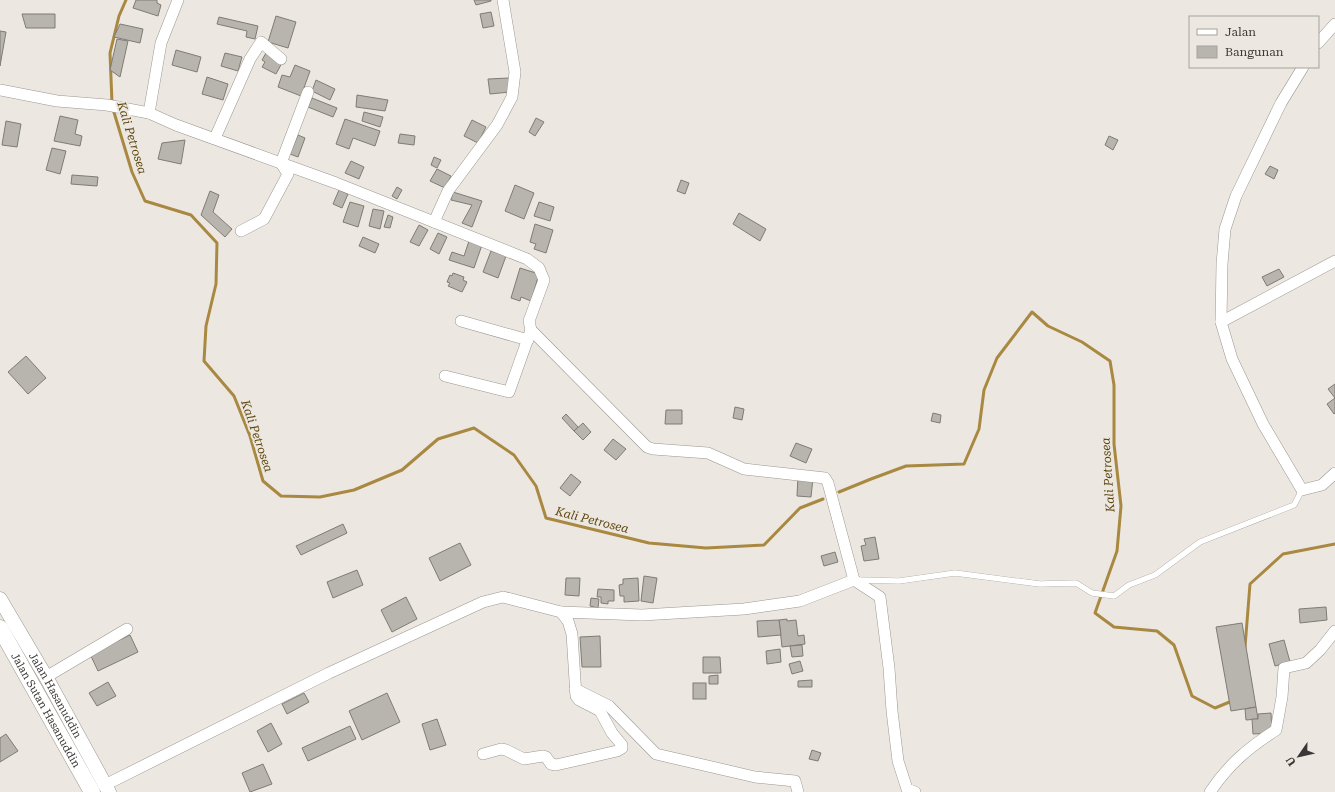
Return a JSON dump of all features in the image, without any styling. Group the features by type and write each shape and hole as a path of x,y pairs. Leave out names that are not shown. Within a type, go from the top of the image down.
{"main road":[{"name":"Jalan Sutan Hasanuddin","path":"0,628 102,790"}],"street":[{"path":"149,112 161,43 178,0"},
{"path":"434,222 448,191 497,125 512,97 515,72 503,0"},
{"path":"1319,42 1335,24"},
{"path":"215,138 250,59 261,42 281,59"},
{"path":"1302,68 1280,103 1236,196 1225,229 1222,264 1221,322 1232,359 1263,424 1302,490 1322,485 1335,473"},
{"path":"0,90 56,101 107,105 149,112 176,125 215,138 434,222 527,260 539,268 544,280 529,321 530,335 509,392 445,376"},
{"path":"281,163 308,92"},
{"path":"241,231 264,219 288,174 281,163"},
{"path":"1221,322 1335,261"},
{"path":"461,321 530,335 647,447 653,449 708,453 744,469 825,478 828,483 840,525 854,580 880,598 889,668 898,761 907,789 915,792"},
{"path":"102,790 329,673 483,602 503,597 561,612 642,615 744,609 800,601 854,580"},
{"name":"Jalan Hasanuddin","path":"0,599 46,677 102,790"},
{"path":"483,754 501,749 524,759 543,756 546,757 551,764 556,765 617,751 622,748 622,745 612,733 600,711 579,700 576,696 572,634 568,621 561,612"},
{"path":"46,677 127,629"},
{"path":"1210,792 1245,752 1276,730 1282,698 1284,668 1306,663 1320,650 1335,631"},
{"path":"575,689 609,706 656,754 755,777 795,781 798,792"}],"lane":[{"path":"854,580 899,581 904,579 955,573 1040,584 1076,583 1092,593 1114,596 1130,585 1155,575 1200,542 1294,505 1302,490"}],"building":[{"path":"136,0 157,0 157,3 161,5 158,16 133,8"},
{"path":"474,0 491,0 491,1 476,5"},
{"path":"491,12 494,26 483,28 480,14"},
{"path":"22,14 55,14 55,28 26,28"},
{"path":"276,16 296,22 288,48 268,42"},
{"path":"219,17 258,26 255,39 246,37 247,31 217,24"},
{"path":"120,24 143,29 140,43 114,37"},
{"path":"0,31 6,32 0,66"},
{"path":"117,39 128,41 120,77 110,70"},
{"path":"176,50 201,57 197,72 172,65"},
{"path":"225,53 242,57 238,71 221,66"},
{"path":"266,53 283,61 276,74 262,67 265,62 262,60"},
{"path":"295,65 310,71 301,96 278,87 282,75 290,77"},
{"path":"207,77 228,84 223,100 202,94"},
{"path":"509,78 510,92 490,94 488,79"},
{"path":"316,80 335,89 330,100 312,91"},
{"path":"357,95 388,100 385,111 356,107"},
{"path":"312,98 337,108 333,117 308,107"},
{"path":"364,112 383,117 380,127 362,121"},
{"path":"60,116 78,120 75,134 82,136 80,146 54,141"},
{"path":"536,118 544,122 535,136 529,132"},
{"path":"345,119 380,131 375,146 353,138 349,149 336,144"},
{"path":"472,120 486,127 478,143 464,136"},
{"path":"6,121 21,124 17,147 2,145"},
{"path":"400,134 415,136 414,145 398,143"},
{"path":"298,135 305,138 298,157 290,154"},
{"path":"1109,136 1118,140 1113,150 1105,145"},
{"path":"185,140 181,164 158,159 162,143"},
{"path":"52,148 66,151 60,174 46,170"},
{"path":"434,157 441,160 437,168 431,165"},
{"path":"351,161 364,167 359,179 345,173"},
{"path":"1270,166 1278,170 1274,179 1265,174"},
{"path":"437,169 451,176 445,188 430,181"},
{"path":"72,175 98,177 97,186 71,184"},
{"path":"681,180 689,183 685,194 677,191"},
{"path":"515,185 534,193 524,219 505,211"},
{"path":"397,187 402,190 397,199 392,196"},
{"path":"339,190 348,194 342,208 333,204"},
{"path":"210,191 219,195 213,212 232,229 225,237 201,215"},
{"path":"453,192 482,201 472,227 462,223 472,205 451,200"},
{"path":"350,202 364,206 358,227 343,222"},
{"path":"539,202 554,207 550,221 534,216"},
{"path":"373,209 384,211 380,229 369,226"},
{"path":"739,213 766,229 760,241 733,224"},
{"path":"388,215 393,217 390,228 384,227"},
{"path":"535,224 553,230 546,253 534,249 536,244 530,242"},
{"path":"419,225 428,230 419,246 410,242"},
{"path":"438,233 447,237 439,254 430,249"},
{"path":"363,237 379,244 375,253 359,246"},
{"path":"469,241 482,245 474,268 449,260 452,252 464,256"},
{"path":"491,251 506,256 498,278 483,272"},
{"path":"520,268 539,274 531,301 521,297 520,301 511,298"},
{"path":"1279,269 1284,277 1267,286 1262,277"},
{"path":"453,273 464,277 463,280 467,282 462,292 448,286 450,283 447,282 450,275 452,276"},
{"path":"26,356 46,378 28,394 8,372"},
{"path":"1335,384 1335,398 1328,389"},
{"path":"1335,398 1335,413 1334,414 1327,404"},
{"path":"735,407 744,409 742,420 733,418"},
{"path":"666,410 682,410 682,424 665,424"},
{"path":"933,413 941,415 940,423 931,421"},
{"path":"566,414 578,427 574,431 562,418"},
{"path":"583,423 591,432 583,440 574,431"},
{"path":"613,439 626,449 616,460 604,450"},
{"path":"796,443 812,449 806,463 790,456"},
{"path":"571,474 581,482 570,496 560,488"},
{"path":"798,476 813,478 811,497 797,496"},
{"path":"343,524 347,533 301,555 296,546"},
{"path":"875,537 879,559 864,561 861,546 866,545 864,539"},
{"path":"460,543 471,565 440,581 429,558"},
{"path":"835,552 838,562 824,566 821,556"},
{"path":"357,570 363,585 333,598 327,582"},
{"path":"644,576 657,578 653,603 641,601"},
{"path":"566,578 580,578 579,596 565,595"},
{"path":"638,578 639,601 624,602 624,596 620,596 619,585 623,584 623,579"},
{"path":"598,589 614,590 614,601 608,601 608,604 601,603 601,597 597,597"},
{"path":"406,597 417,619 392,632 381,610"},
{"path":"591,598 599,599 598,608 590,606"},
{"path":"1326,607 1327,620 1300,623 1299,609"},
{"path":"787,619 787,621 796,620 798,636 804,635 805,644 782,647 779,620"},
{"path":"779,620 781,635 758,637 757,621"},
{"path":"1242,623 1256,707 1231,711 1216,627"},
{"path":"130,635 138,652 98,671 90,654"},
{"path":"600,636 601,667 582,667 580,637"},
{"path":"1284,640 1290,662 1275,666 1269,644"},
{"path":"802,645 803,656 792,657 790,646"},
{"path":"780,649 781,662 767,664 766,651"},
{"path":"703,657 720,657 721,673 703,673"},
{"path":"800,661 803,671 792,674 789,664"},
{"path":"718,675 718,684 709,684 709,676"},
{"path":"812,680 812,687 798,687 798,681"},
{"path":"108,682 116,696 97,706 89,693"},
{"path":"693,683 706,683 706,699 693,699"},
{"path":"304,693 309,702 287,714 282,704"},
{"path":"387,693 400,722 362,740 349,711"},
{"path":"1256,707 1258,719 1246,720 1245,709"},
{"path":"1271,713 1272,733 1253,734 1252,719 1258,719 1258,714"},
{"path":"437,719 446,745 430,750 422,724"},
{"path":"271,723 282,744 268,752 257,731"},
{"path":"350,726 356,739 308,761 302,748"},
{"path":"6,734 18,751 0,762 0,738"},
{"path":"812,750 821,753 818,761 809,759"},
{"path":"263,764 272,784 250,792 242,773"}],"waterway":[{"name":"Kali Petrosea","path":"112,103 110,53 119,16 126,0"},
{"name":"Kali Petrosea","path":"113,109 132,172 145,201 191,215 217,243 216,284 206,326 204,361 234,396 250,436 263,481 281,496 320,497 354,490 402,470 438,439 474,428 514,455 536,486 546,518 649,543 706,548 764,545 800,508 823,499"},
{"name":"Kali Petrosea","path":"839,492 906,466 964,464 979,429 984,390 997,358 1032,312 1048,326 1082,342 1110,361 1114,385 1114,444 1121,506 1117,551 1095,613 1114,627 1157,631 1174,645 1192,696 1215,708 1232,701"},
{"name":"Kali Petrosea","path":"1245,647 1250,584 1283,554 1335,544"}]}
